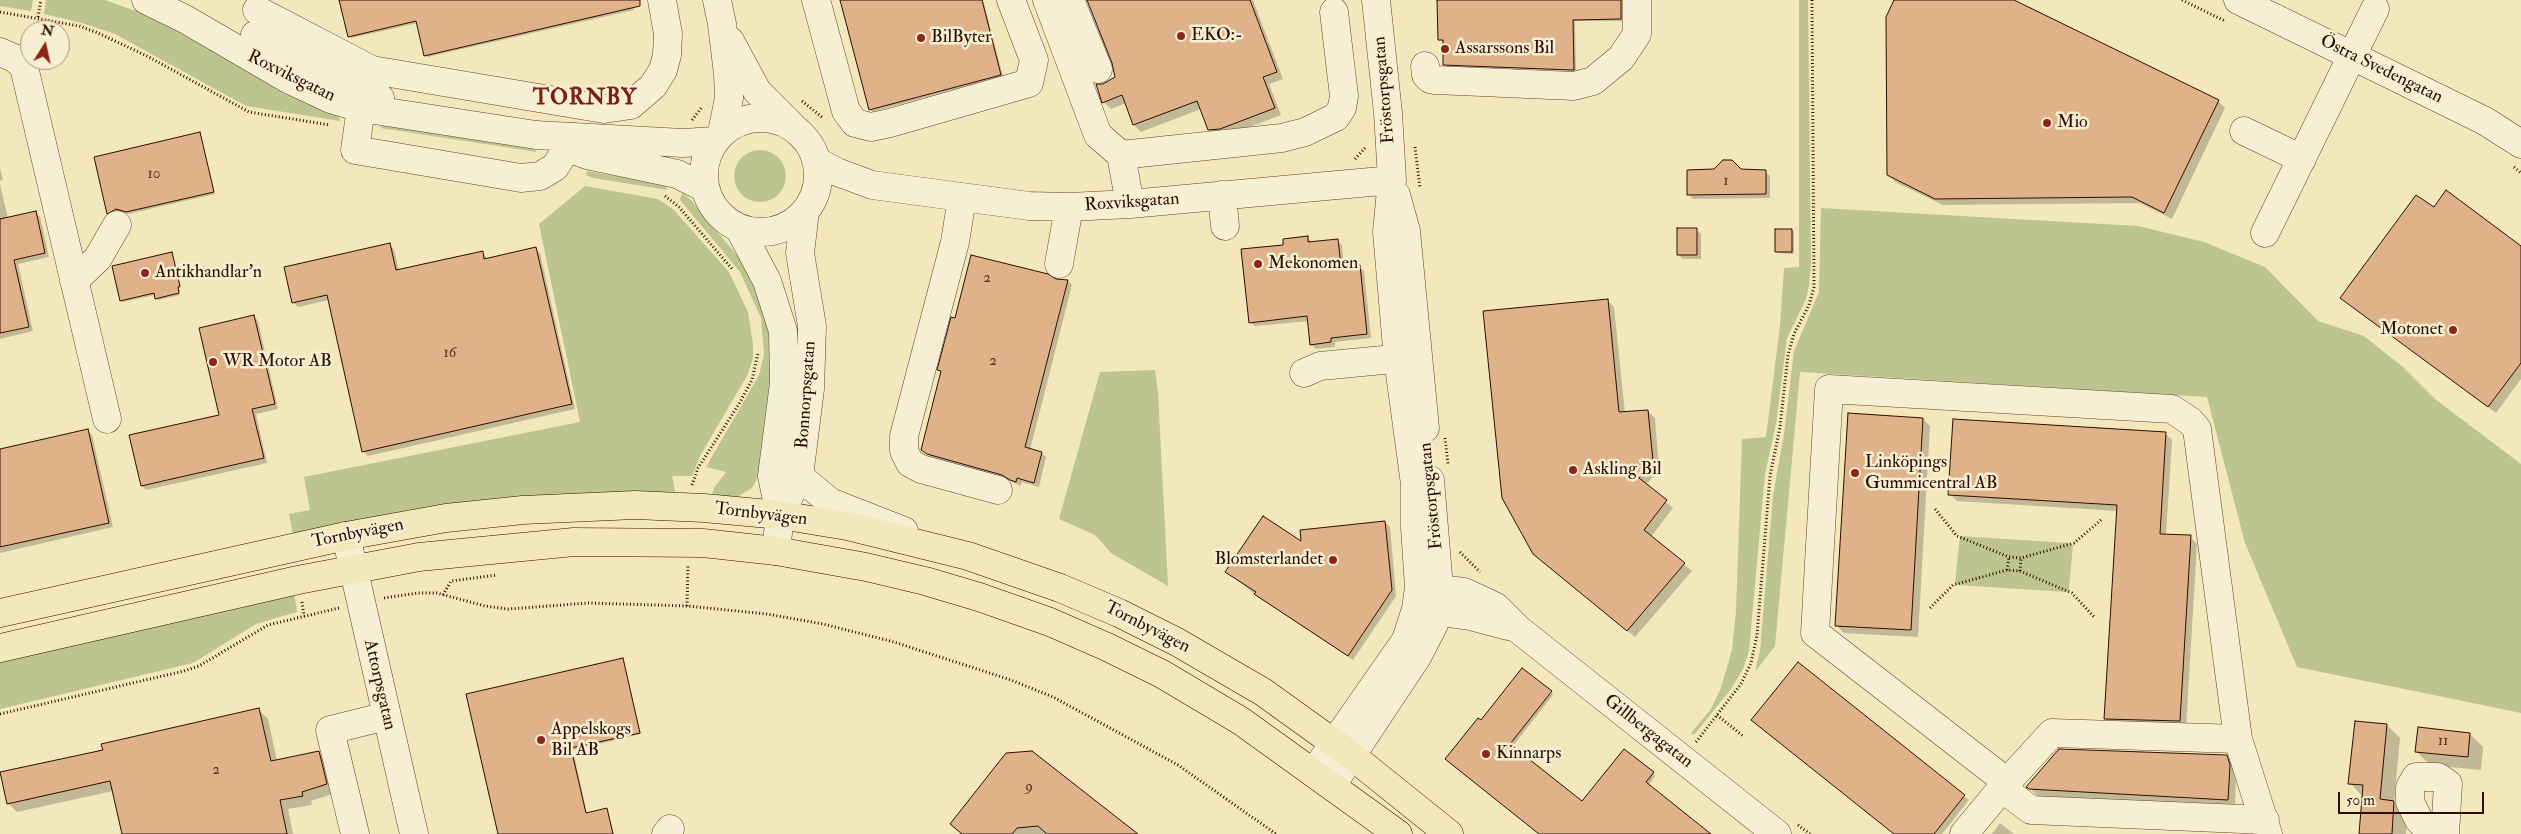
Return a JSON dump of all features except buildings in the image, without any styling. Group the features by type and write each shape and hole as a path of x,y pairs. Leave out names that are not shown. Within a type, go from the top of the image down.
{"main road":[{"name":"Tornbyvägen","path":"0,613 346,536 446,518 523,510 635,505 704,508 780,515 848,526 968,556 1060,588 1119,613 1177,642 1263,692 1343,750 1449,834"},
{"name":"Tornbyvägen","path":"0,648 419,557 559,543 638,541 703,543 776,551 866,567 924,580 980,597 1050,622 1162,674 1241,721 1323,778 1398,834"}],"street":[{"name":"Roxviksgatan","path":"146,0 185,18 252,25 307,88 361,108 536,135 571,143 683,143 719,137"},
{"path":"252,25 372,70 604,109 631,105 653,86 663,70 667,55 668,34 662,0"},
{"path":"816,0 846,111 855,123 871,126 890,124 1029,83 1034,60 1010,0"},
{"path":"1047,0 1098,135 1121,155 1130,204"},
{"path":"1070,0 1098,69"},
{"path":"1425,66 1426,75 1430,79 1435,80 1574,86 1593,81 1621,58 1637,34 1637,0"},
{"name":"Östra Svedengatan","path":"2238,0 2485,121 2521,144"},
{"path":"1121,155 1282,138 1305,132 1336,117 1342,108 1344,96 1334,6 1377,4"},
{"name":"Fröstorpsgatan","path":"1323,778 1417,656 1434,624 1428,599 1438,551 1408,358 1406,231 1392,180 1377,4"},
{"path":"2265,233 2375,9"},
{"path":"719,12 756,91 810,146 816,161 818,181 810,204 788,226 778,230 753,232 739,228 722,217 711,203 705,188 706,159 719,137 729,98 719,12"},
{"path":"252,25 284,55 370,92 412,116"},
{"path":"0,52 16,59 24,67 107,419"},
{"path":"361,108 355,150 522,178 540,176 555,167 571,143"},
{"path":"719,137 741,122 754,119 768,119 783,123 796,131"},
{"path":"2244,131 2302,159"},
{"name":"Roxviksgatan","path":"571,143 587,155 677,174 705,188"},
{"name":"Roxviksgatan","path":"816,161 837,172 872,185 1028,206 1069,207 1130,204 1392,180"},
{"name":"Roxviksgatan","path":"810,204 849,187 872,185"},
{"path":"1222,195 1225,226"},
{"path":"962,198 956,242 904,436 904,450 910,463 921,470 998,490"},
{"name":"Bonnorpsgatan","path":"780,515 799,476 812,358 808,297 800,253 810,204"},
{"path":"1059,264 1069,207"},
{"path":"74,281 98,258 117,225"},
{"name":"Bonnorpsgatan","path":"739,228 767,281 783,331 784,383 772,476 780,515 776,551"},
{"path":"1304,373 1320,366 1408,358"},
{"path":"1829,389 2172,409 2190,421 2197,429 2238,739 2266,827 2146,825 2032,810 2004,785 1815,633 1829,389"},
{"path":"799,476 830,502 968,556"},
{"name":"Attorpsgatan","path":"346,536 414,834"},
{"name":"Gillbergagatan","path":"1428,599 1518,629 1786,828"},
{"path":"355,834 330,730 386,716"},
{"path":"1964,834 2004,785 2052,733 2238,739"},
{"path":"2432,834 2419,820 2410,802 2410,787 2412,780 2416,776 2438,777 2448,784 2445,834"}],"path":[{"path":"38,17 41,0"},
{"path":"1696,743 1741,684 1751,663 1755,644 1770,476 1780,427 1788,355 1794,334 1809,305 1814,287 1812,0"},
{"path":"683,143 687,126 706,101 729,98"},
{"path":"800,100 825,121"},
{"path":"1415,144 1420,191"},
{"path":"672,200 677,174"},
{"path":"1444,433 1448,471"},
{"path":"1935,509 1957,536 2009,557 2021,558 2074,543 2101,520"},
{"path":"1458,549 1462,557 1482,574"},
{"path":"2008,570 2009,557"},
{"path":"2020,571 2021,558"},
{"path":"687,606 688,565"},
{"path":"1930,608 1953,585 2008,570 2020,571 2072,593 2095,618"},
{"path":"443,595 451,581 485,577"},
{"path":"0,714 184,671 198,666 233,643 268,625 360,603 418,593 443,595 508,609 589,603 687,606 767,614 823,624 894,642 1011,680 1053,697 1178,765 1276,834"},
{"path":"1717,715 1743,736"},
{"path":"1690,738 1703,749"},
{"path":"1786,828 1810,834"}],"green space":[{"path":"0,0 33,0 31,11 0,6"},
{"path":"46,0 105,0 144,14 190,35 339,116 340,121 246,106 115,34 82,23 44,14"},
{"path":"1799,0 1808,0 1811,263 1809,286 1806,299 1787,338 1776,424 1765,474 1749,651 1743,669 1731,689 1694,735 1691,733 1711,709 1721,688 1732,650 1736,612 1742,439 1766,437 1780,326 1784,268 1799,267"},
{"path":"386,124 532,148 537,152 380,128"},
{"path":"755,150 765,150 779,157 786,171 786,181 779,195 765,202 755,202 745,198 738,191 734,181 734,171 738,161 745,154"},
{"path":"587,171 663,184 668,190 593,178 586,175"},
{"path":"585,186 658,199 674,210 729,272 748,312 753,344 753,358 748,374 700,456 692,476 672,476 676,495 491,500 428,507 293,534 289,514 310,510 304,477 580,422 539,224"},
{"path":"682,193 691,200 740,259 761,295 770,337 770,388 760,473 752,488 737,497 711,497 714,488 726,472 706,467 759,375 764,354 761,318 740,272 680,200"},
{"path":"1821,208 2138,226 2204,242 2265,267 2318,321 2364,336 2403,367 2435,399 2521,464 2521,713 2297,667 2245,543 2207,397 1800,372 1775,646 1755,672 1760,651 1773,495 1784,434 1794,351 1819,292"},
{"path":"1155,370 1158,392 1168,586 1111,553 1095,535 1059,519 1100,372"},
{"path":"1960,536 2069,543 2073,545 2069,589 2067,592 1957,585 1955,583"},
{"path":"294,593 297,612 256,624 193,663 0,709 0,660"}],"place":[{"name":"EKO:-","path":"1181,36"},
{"name":"BilByter","path":"921,38"},
{"name":"Assarssons Bil","path":"1445,49"},
{"name":"Mio","path":"2047,123"},
{"name":"Mekonomen","path":"1258,264"},
{"name":"Antikhandlar'n","path":"145,273"},
{"name":"Motonet","path":"2453,330"},
{"name":"WR Motor AB","path":"213,362"},
{"name":"Askling Bil","path":"1573,470"},
{"name":"Linköpings Gummicentral AB","path":"1855,473"},
{"name":"Blomsterlandet","path":"1333,560"},
{"name":"Appelskogs Bil AB","path":"541,740"},
{"name":"Kinnarps","path":"1486,754"}],"district":[{"name":"TORNBY","path":"585,99"}]}
